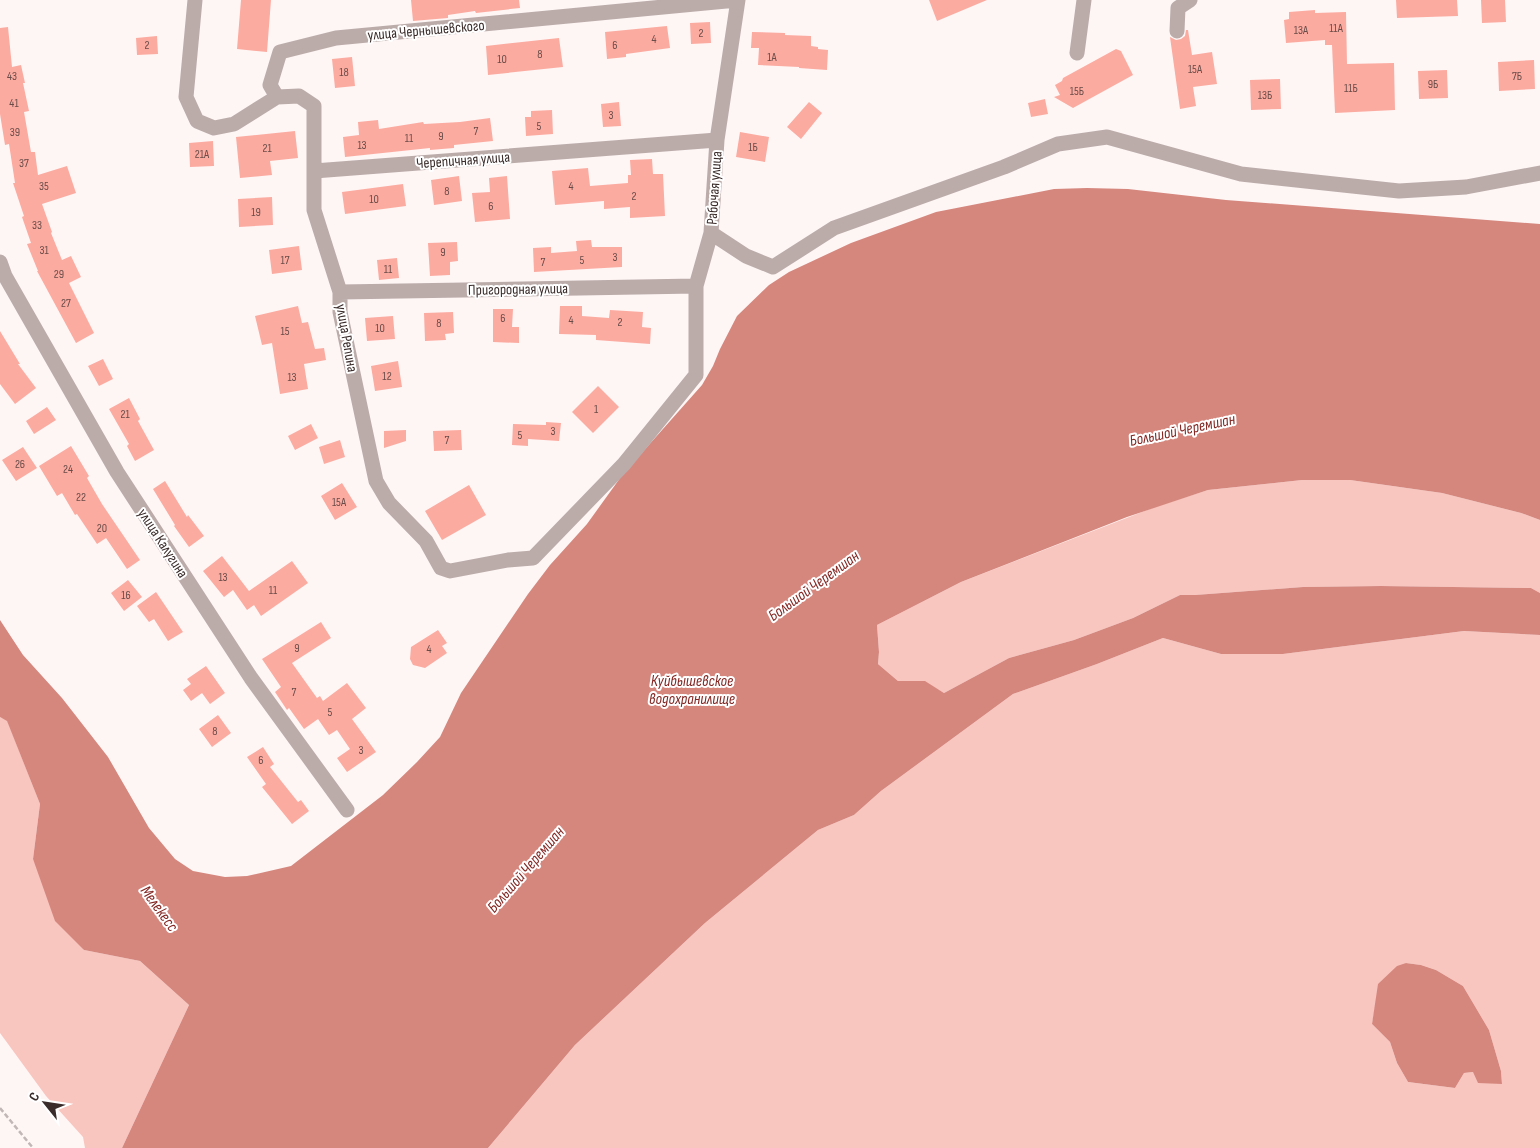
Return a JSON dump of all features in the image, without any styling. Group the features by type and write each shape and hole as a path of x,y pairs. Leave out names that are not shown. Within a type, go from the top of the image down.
{"street":[{"path":"196,0 186,97 197,121 214,128 234,124 278,97 298,96 314,106 314,171"},
{"name":"улица Чернышевского","path":"278,97 270,85 280,52 336,38 737,0"},
{"name":"Рабочая улица","path":"696,375 696,286 711,233 717,140 737,0"},
{"path":"1077,52 1084,0"},
{"path":"1177,31 1178,8 1190,0"},
{"path":"711,233 746,256 772,267 834,228 1004,167 1058,144 1107,137 1241,174 1399,191 1466,187 1540,173"},
{"name":"Черепичная улица","path":"314,171 717,140"},
{"name":"улица Репина","path":"314,171 314,210 340,292 340,312 376,480 389,503 426,541 441,568 450,571 508,560 533,558 624,464 696,375"},
{"name":"улица Калугина","path":"0,262 5,276 117,472 251,678 347,810"},
{"name":"Пригородная улица","path":"340,292 696,286"}],"path":[{"path":"1,1110 33,1148"}],"shaded area":[{"path":"1302,480 1350,480 1442,493 1521,513 1540,520 1540,593 1531,588 1381,586 1303,587 1180,595 1133,618 1074,640 1009,658 944,693 925,682 898,681 878,664 877,625 961,582 1155,507 1208,490"},
{"path":"1464,631 1540,635 1540,1148 488,1148 575,1045 705,923 818,830 854,815 881,791 1013,694 1163,638 1221,654 1283,654","holes":["1406,963 1436,970 1463,986 1489,1030 1501,1071 1502,1084 1473,1072 1464,1073 1455,1088 1408,1082 1397,1063 1390,1042 1372,1024 1375,1008"]},
{"path":"0,717 7,720 40,804 33,859 84,950 140,961 189,1005 122,1148 85,1148 83,1137 46,1096 0,1033"}],"water":[{"name":"Куйбышевское водохранилище","path":"1054,189 1128,189 1226,200 1540,224 1540,520 1521,513 1442,493 1350,480 1302,480 1208,490 1127,517 961,582 877,625 878,664 898,681 925,681 944,693 1009,658 1074,640 1133,618 1180,595 1303,587 1531,588 1540,593 1540,635 1464,631 1283,654 1221,654 1163,638 1013,694 881,791 854,815 818,830 705,923 575,1045 488,1148 122,1148 189,1005 140,961 84,950 55,921 33,859 40,804 7,721 0,717 0,620 23,655 62,698 108,757 149,828 175,859 193,871 225,877 247,876 291,866 383,795 440,737 461,693 528,594 550,565 587,524 623,474 702,385 737,316 769,285 789,272 851,243 936,212"},
{"path":"1406,963 1436,970 1463,986 1489,1030 1501,1071 1502,1084 1478,1083 1473,1072 1464,1073 1455,1088 1408,1082 1397,1063 1390,1042 1372,1024 1378,984 1397,966"}],"building":[{"path":"241,0 271,0 267,52 237,49"},
{"path":"411,0 519,0 520,8 476,13 475,11 448,15 448,18 413,21"},
{"path":"929,0 987,0 937,21"},
{"path":"1396,0 1457,0 1458,16 1397,18"},
{"path":"1481,0 1505,0 1506,22 1482,23"},
{"path":"1315,10 1315,13 1346,12 1347,64 1394,63 1395,110 1335,113 1332,45 1325,45 1325,40 1286,43 1284,20 1289,19 1289,12"},
{"path":"710,22 711,43 691,44 690,23"},
{"path":"667,26 670,48 626,54 626,57 607,59 605,32"},
{"path":"8,27 12,67 21,65 25,83 23,83 29,111 24,112 31,152 35,152 38,175 67,166 76,193 42,204 62,260 71,256 81,277 69,283 94,333 76,343 37,271 27,244 31,243 13,183 15,183 9,144 5,145 0,114 0,28"},
{"path":"1186,30 1188,30 1192,55 1212,52 1217,84 1193,87 1196,106 1180,109 1170,37 1176,40 1181,39 1185,36"},
{"path":"752,32 811,36 811,46 828,50 827,70 758,65 759,48 751,48"},
{"path":"157,36 158,54 137,55 136,38"},
{"path":"559,38 563,67 488,75 486,46"},
{"path":"1116,49 1121,51 1133,75 1073,108 1054,97 1060,95 1055,85 1062,81 1063,78"},
{"path":"352,57 355,86 335,88 332,59"},
{"path":"1534,60 1535,89 1499,91 1498,62"},
{"path":"1447,70 1448,98 1419,99 1418,71"},
{"path":"1280,79 1281,109 1251,110 1250,80"},
{"path":"1045,99 1048,114 1031,117 1028,103"},
{"path":"619,102 621,126 603,127 601,104"},
{"path":"809,102 822,113 801,139 787,127"},
{"path":"552,110 553,134 526,136 525,117 531,117 531,111"},
{"path":"490,118 493,141 454,145 454,148 430,150 430,148 345,157 343,137 359,135 358,122 378,120 379,129 423,122 424,124 460,122"},
{"path":"295,131 298,158 270,161 272,175 240,178 236,137"},
{"path":"740,132 769,137 765,162 736,157"},
{"path":"213,141 214,166 190,167 189,143"},
{"path":"652,159 653,174 663,174 665,216 630,218 630,207 604,209 604,201 555,205 552,171 588,168 590,186 628,183 628,175 631,175 630,160"},
{"path":"459,176 462,201 434,205 431,180"},
{"path":"507,176 510,219 475,222 472,193 490,192 489,178"},
{"path":"403,184 406,206 345,214 342,192"},
{"path":"272,197 273,225 239,227 238,199"},
{"path":"591,240 592,247 622,247 622,267 534,272 533,248 551,247 551,253 577,251 576,241"},
{"path":"457,242 458,261 450,262 450,275 430,276 428,243"},
{"path":"299,246 302,270 272,274 269,250"},
{"path":"397,258 399,278 379,280 377,260"},
{"path":"298,306 302,323 308,322 315,349 324,348 326,360 304,364 308,389 280,394 272,343 262,345 255,316"},
{"path":"560,306 582,306 582,316 609,318 610,310 643,312 642,327 651,328 650,344 596,340 596,335 559,334"},
{"path":"493,309 513,309 512,327 519,327 519,343 493,342"},
{"path":"453,312 454,333 445,334 446,340 425,341 424,313"},
{"path":"393,316 395,339 367,341 365,318"},
{"path":"0,331 20,364 18,364 36,388 15,404 0,384"},
{"path":"103,359 113,379 99,386 88,366"},
{"path":"398,361 402,387 375,391 371,366"},
{"path":"598,386 619,407 593,433 572,412"},
{"path":"129,398 140,419 138,421 154,450 135,461 127,446 129,444 109,409"},
{"path":"47,407 56,420 34,434 26,421"},
{"path":"546,422 561,423 559,441 528,439 528,446 512,445 513,424 546,425"},
{"path":"311,424 318,438 295,450 288,436"},
{"path":"406,430 406,441 384,448 384,431"},
{"path":"461,430 462,450 434,451 433,431"},
{"path":"340,440 345,457 324,464 319,447"},
{"path":"71,446 89,476 87,478 102,504 140,560 127,569 106,538 97,544 77,514 75,515 62,493 57,496 39,466"},
{"path":"23,447 37,468 16,481 2,460"},
{"path":"165,481 187,517 188,515 204,536 189,547 174,526 153,489"},
{"path":"342,483 357,507 335,520 321,496"},
{"path":"469,485 486,515 442,540 425,511"},
{"path":"222,556 249,591 292,561 308,583 261,616 254,605 247,610 233,590 224,597 203,571"},
{"path":"128,580 142,597 124,611 111,593"},
{"path":"156,592 183,632 168,641 154,619 149,622 137,606"},
{"path":"321,622 331,638 292,663 317,698 320,696 323,701 347,683 366,708 352,719 376,752 347,772 337,758 350,749 337,730 329,735 318,719 304,729 289,708 287,710 275,692 281,687 262,659"},
{"path":"438,630 447,643 442,646 447,653 425,668 413,665 410,659 411,647"},
{"path":"206,666 225,693 210,704 202,693 191,701 183,690 191,684 187,679"},
{"path":"218,715 231,733 212,747 199,729"},
{"path":"263,747 274,764 270,767 298,802 301,800 309,811 292,824 262,787 266,784 247,757"}],"water label":[{"name":"Большой Черемшан","path":"1182,429"},
{"name":"Большой Черемшан","path":"813,585"},
{"name":"Большой Черемшан","path":"525,869"},
{"name":"Мелекесс","path":"160,908"}]}
